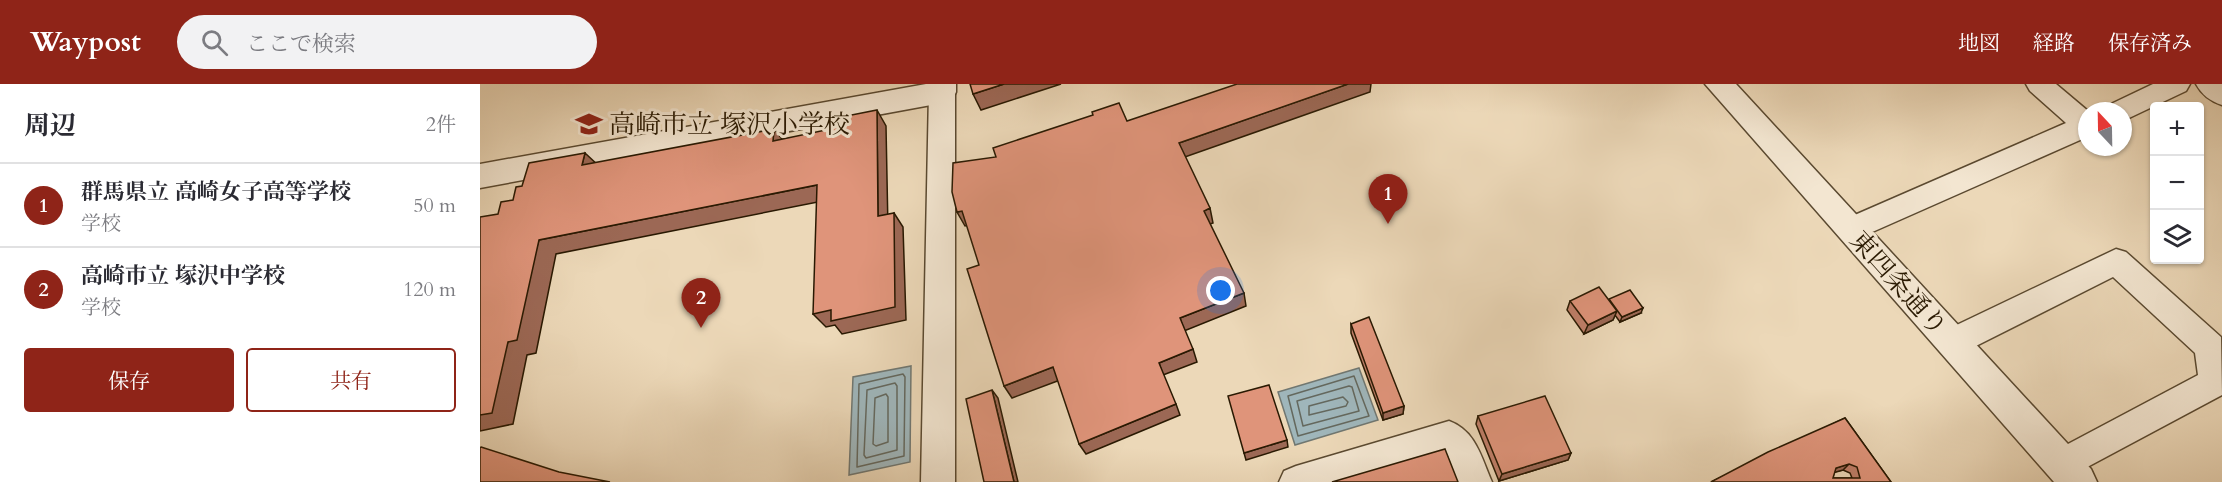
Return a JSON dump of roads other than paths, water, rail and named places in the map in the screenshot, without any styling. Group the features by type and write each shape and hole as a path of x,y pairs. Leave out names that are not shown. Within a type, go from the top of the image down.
{"street":[{"name":"東四条通り","path":"1719,84 2071,473"},
{"path":"2039,84 2078,118"},
{"path":"2136,92 2177,84"},
{"path":"2209,84 2222,95"},
{"path":"480,176 942,88 938,482"},
{"path":"1851,229 2078,129"},
{"path":"1953,342 2116,261 2210,347 2215,382 2071,473"},
{"path":"1296,482 1449,436 1460,446 1475,482"}],"water":[{"path":"911,366 910,462 849,475 853,377"},
{"path":"1359,368 1378,420 1295,445 1278,392"}],"place":[{"name":"高崎市立 塚沢小学校","path":"589,124"},
{"name":"群馬県立 高崎女子高等学校","path":"1388,224"},
{"name":"高崎市立 塚沢中学校","path":"701,328"}]}
